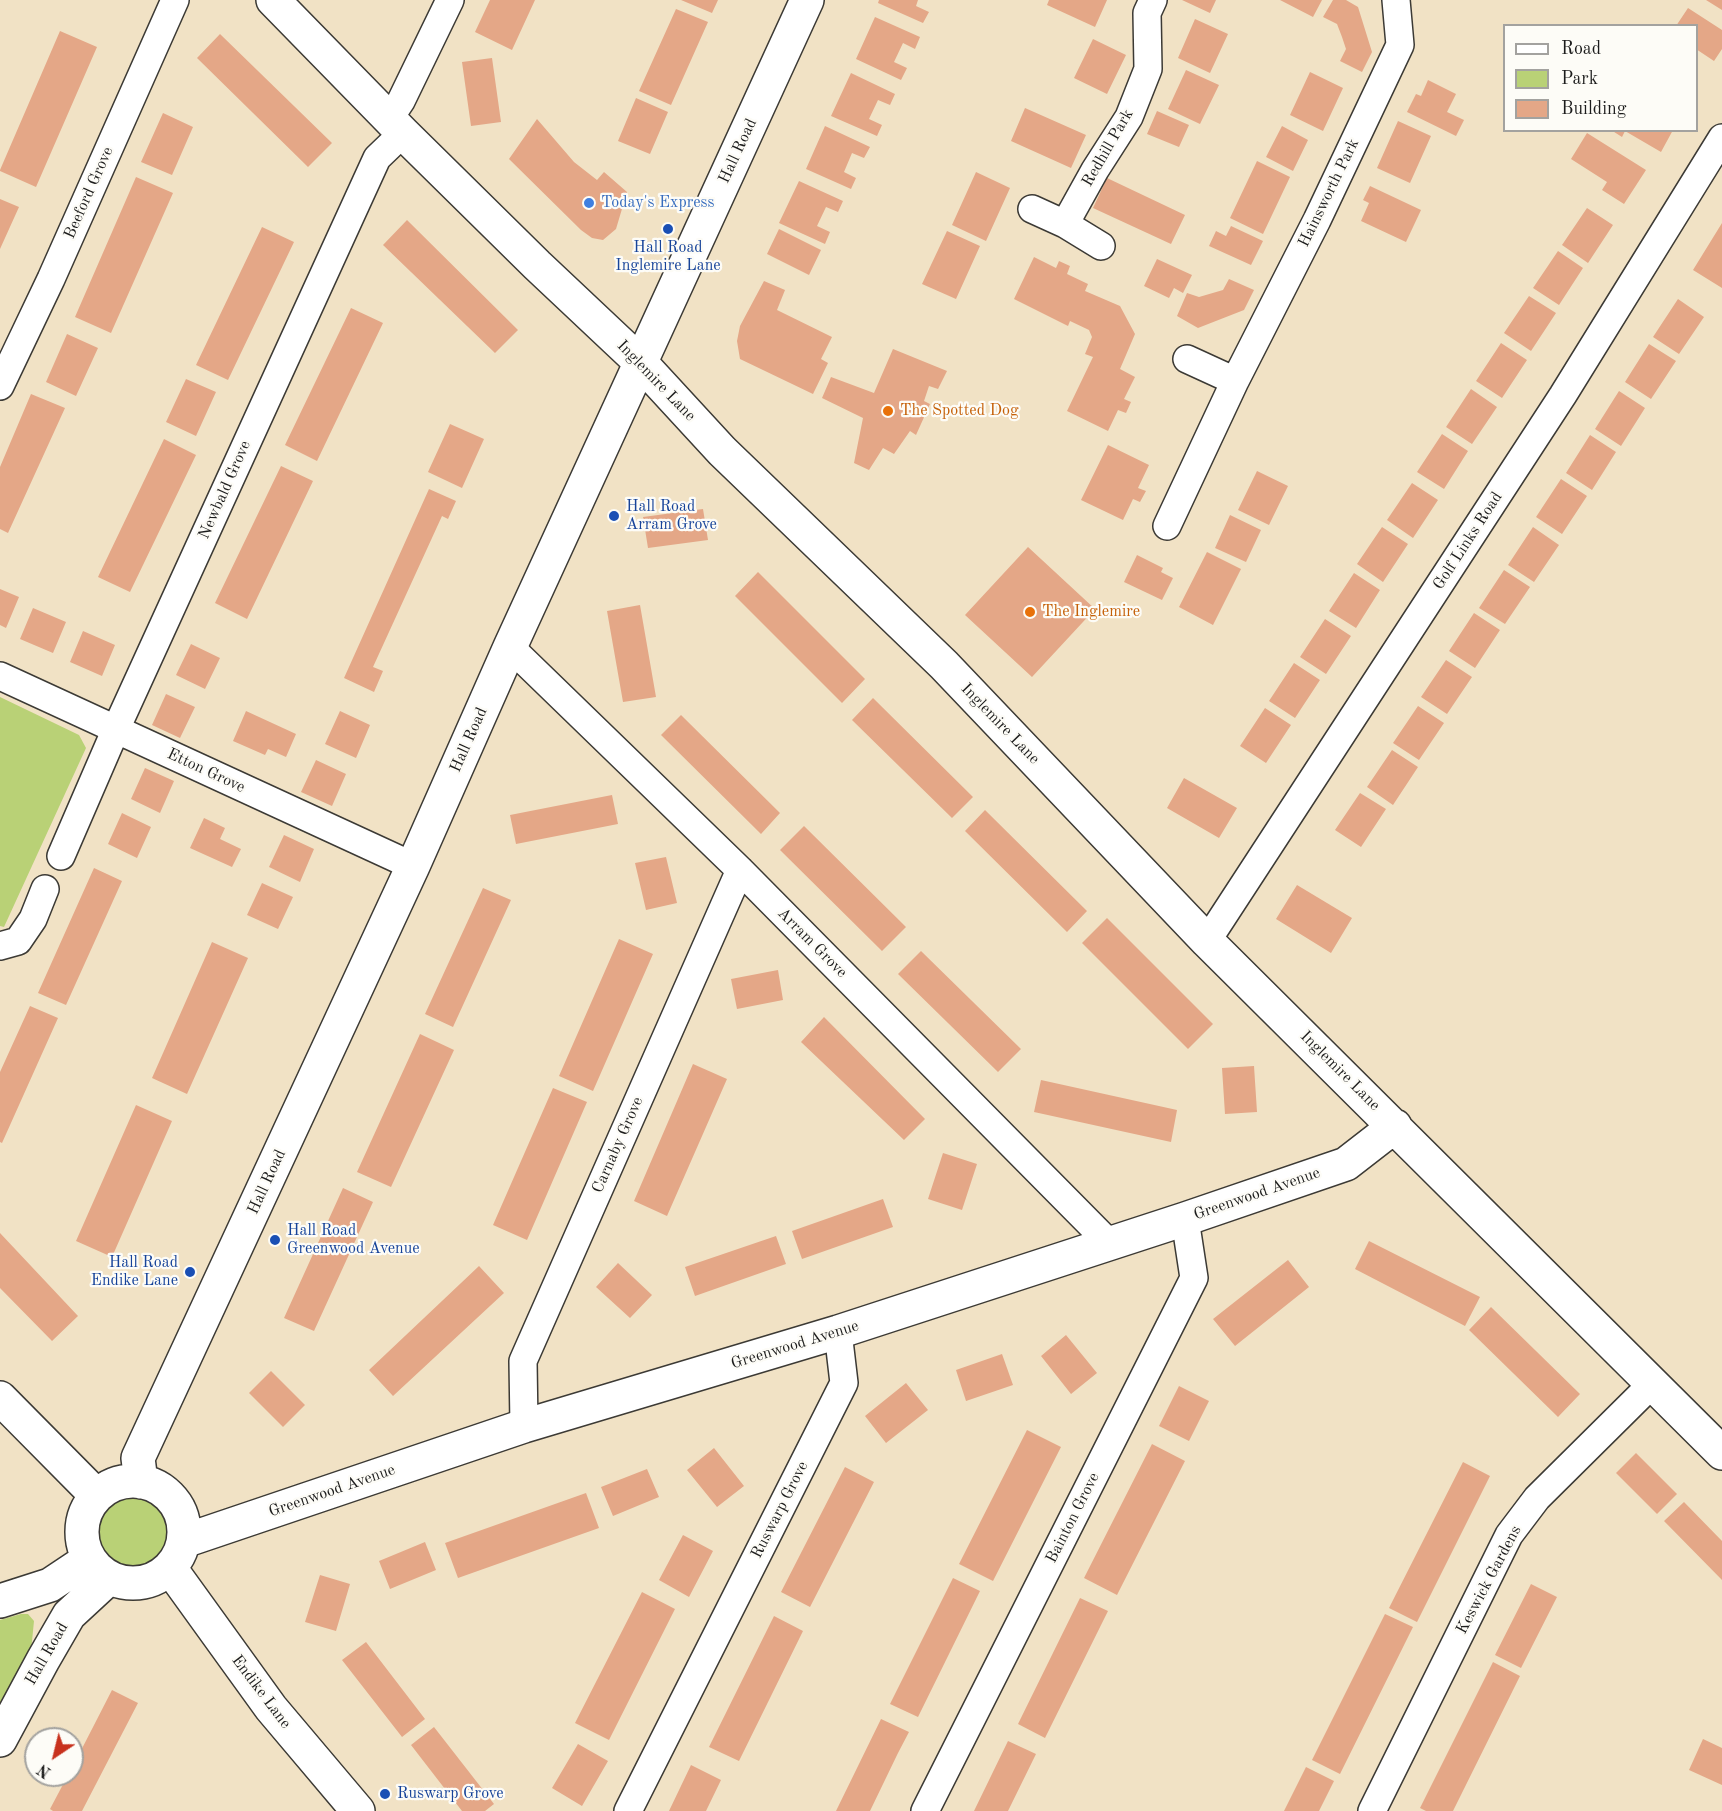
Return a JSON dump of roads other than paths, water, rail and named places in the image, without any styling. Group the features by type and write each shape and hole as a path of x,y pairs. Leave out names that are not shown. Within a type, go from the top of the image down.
{"street":[{"name":"Beeford Grove","path":"0,386 51,279 175,0"},
{"name":"Inglemire Lane","path":"273,0 396,126 537,265 640,362 722,451 944,665 1207,941 1722,1453"},
{"name":"Newbald Grove","path":"61,856 116,729 376,158 396,126 401,101 450,0"},
{"name":"Hall Road","path":"141,1482 138,1458 413,866 510,647 807,0"},
{"name":"Redhill Park","path":"1065,224 1095,170 1129,117 1148,69 1147,13 1153,0"},
{"name":"Hainsworth Park","path":"1167,526 1235,381 1317,220 1400,45 1396,0"},
{"name":"Golf Links Road","path":"1207,941 1563,395 1722,138"},
{"path":"1032,209 1065,224 1101,246"},
{"path":"1187,359 1235,381"},
{"name":"Arram Grove","path":"510,647 740,870 1109,1243"},
{"name":"Etton Grove","path":"0,676 413,866"},
{"name":"Carnaby Grove","path":"524,1426 523,1361 740,870"},
{"path":"0,946 18,941 33,919 45,889"},
{"name":"Greenwood Avenue","path":"177,1555 524,1426 838,1332 1346,1164 1395,1126"},
{"name":"Bainton Grove","path":"925,1811 1194,1278 1185,1219"},
{"name":"Ruswarp Grove","path":"628,1811 844,1383 838,1332"},
{"name":"Keswick Gardens","path":"1372,1811 1509,1534 1537,1498 1653,1383"},
{"path":"0,1398 96,1496"},
{"path":"125,1481 141,1482 165,1492 180,1512 177,1555 152,1581 130,1584 99,1569 81,1538 84,1515 96,1496 110,1486 125,1481"},
{"name":"Endike Lane","path":"177,1555 271,1708 358,1811"},
{"name":"Hall Road","path":"0,1740 69,1615 99,1569"},
{"path":"0,1601 99,1569"}],"place":[{"name":"Today's Express","path":"589,203"},
{"name":"Hall Road Inglemire Lane","path":"668,229"},
{"name":"The Spotted Dog","path":"888,411"},
{"name":"Hall Road Arram Grove","path":"614,516"},
{"name":"The Inglemire","path":"1030,612"},
{"name":"Hall Road Greenwood Avenue","path":"275,1240"},
{"name":"Hall Road Endike Lane","path":"190,1272"},
{"name":"Ruswarp Grove","path":"385,1794"}]}
